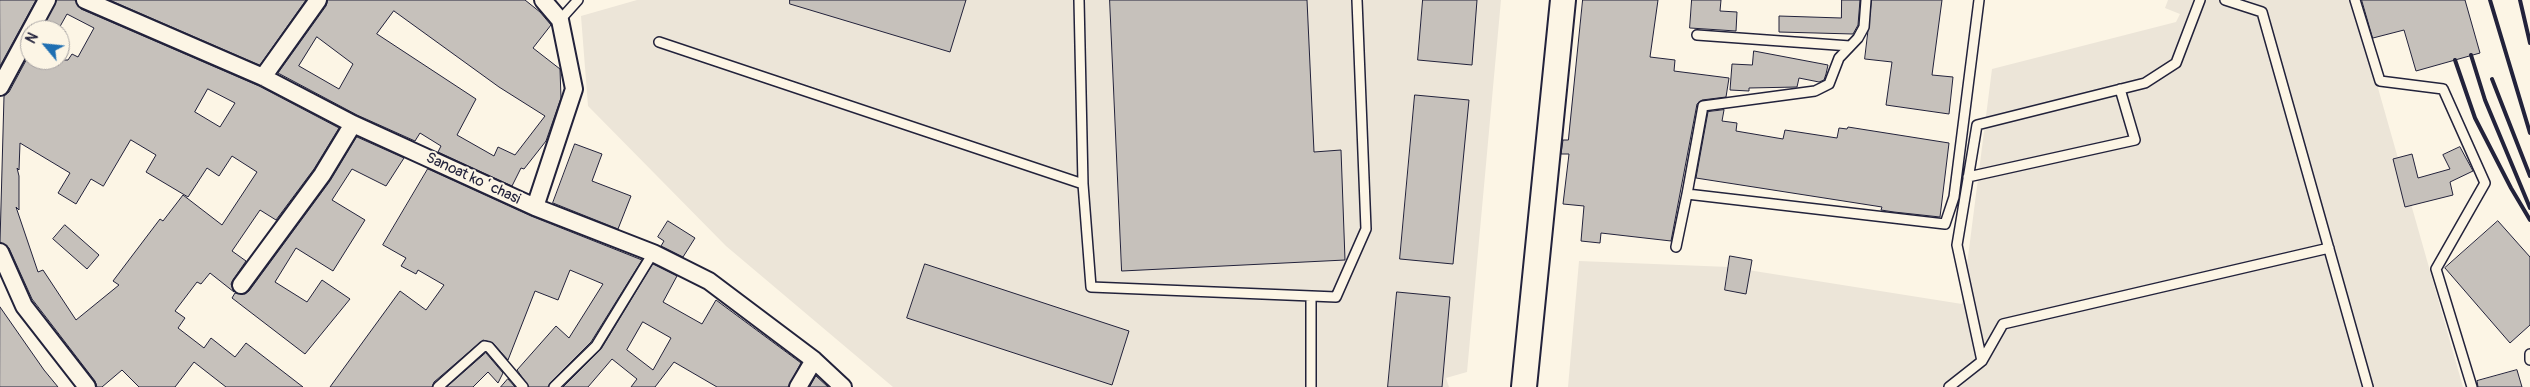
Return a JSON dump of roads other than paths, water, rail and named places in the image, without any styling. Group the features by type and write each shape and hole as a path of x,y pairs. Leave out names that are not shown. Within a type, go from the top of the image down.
{"street":[{"path":"0,87 47,0"},
{"name":"Sanoat koʻchasi","path":"85,0 263,77 353,124 535,207 653,253 709,282 814,360 843,387"},
{"path":"263,77 318,0"},
{"path":"535,207 574,89 560,20 543,0"},
{"path":"1524,387 1563,0"},
{"path":"240,285 322,174 353,124"},
{"path":"0,252 24,306 87,387"},
{"path":"798,387 814,360"}],"lane":[{"path":"560,20 578,0"},
{"path":"1080,0 1082,184 1091,287 1336,297 1366,229 1357,0"},
{"path":"1676,248 1703,106 1815,91 1829,84 1839,58 1858,38 1864,27 1866,0"},
{"path":"1687,194 1944,224 1954,197 1979,0"},
{"path":"1982,362 1957,245 1977,125 2145,83 2176,63 2200,0"},
{"path":"2225,0 2262,12 2368,387"},
{"path":"2355,0 2380,81 2443,89 2485,183 2436,269 2472,387"},
{"path":"1697,35 1850,46"},
{"path":"659,42 1082,184"},
{"path":"1968,176 2135,140 2120,89"},
{"path":"1949,387 1982,362 2003,324 2329,248"},
{"path":"554,387 596,346 653,253"},
{"path":"1311,296 1311,387"},
{"path":"438,387 484,346 488,347 523,387"},
{"path":"2530,354 2530,360"}],"railway":[{"path":"2490,0 2530,133"},
{"path":"2520,0 2530,43"},
{"path":"2471,55 2485,100 2530,208"},
{"path":"2455,60 2475,118 2511,188 2530,220"},
{"path":"2492,79 2530,176"}]}
